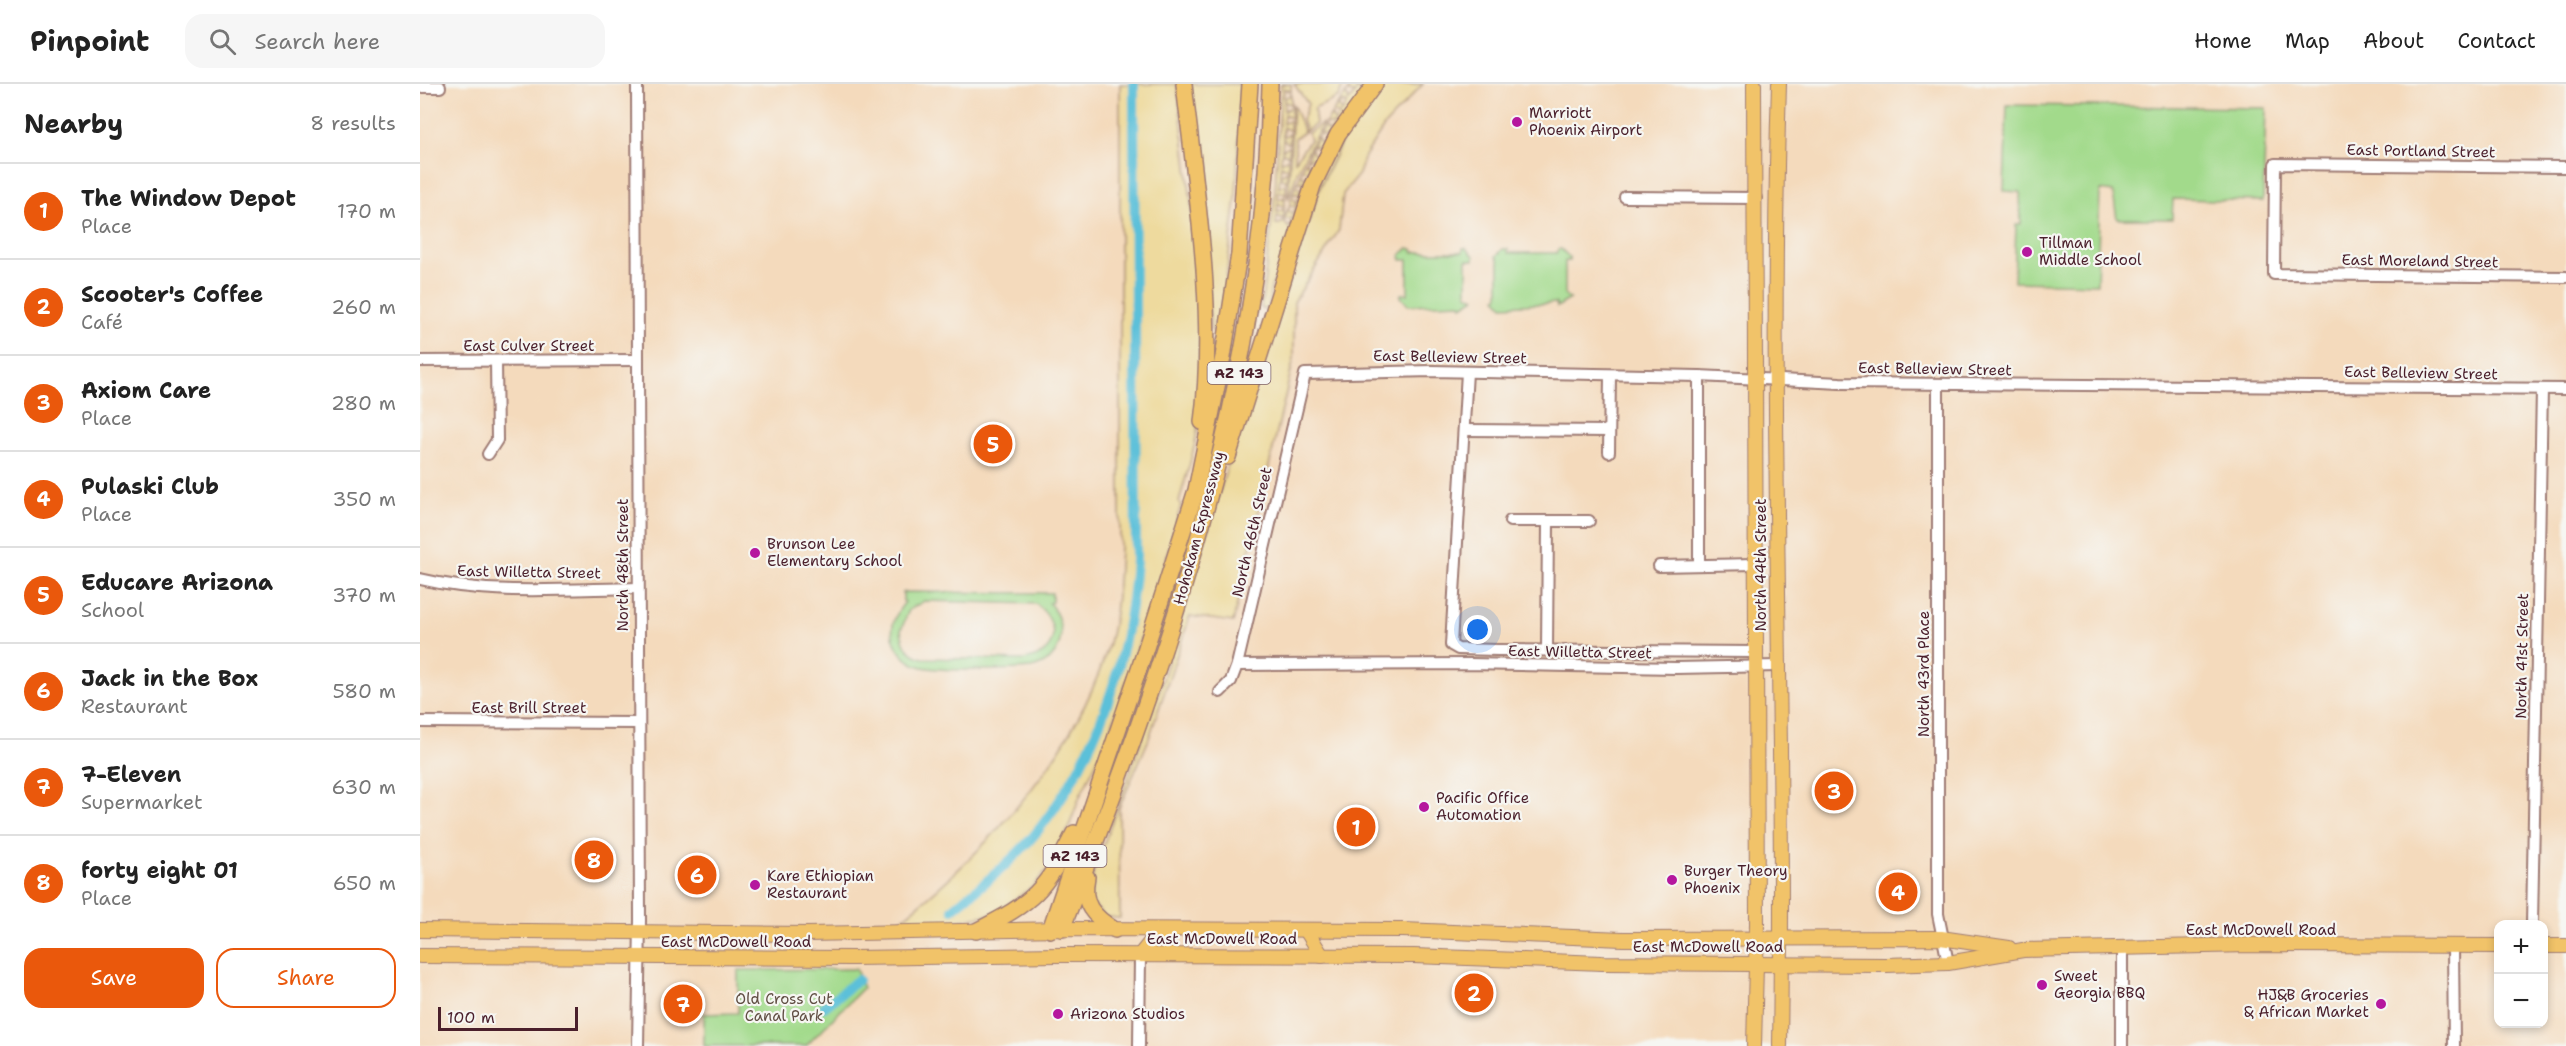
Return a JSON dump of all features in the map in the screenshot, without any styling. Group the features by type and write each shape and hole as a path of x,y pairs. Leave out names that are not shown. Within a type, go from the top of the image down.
{"highway":[{"path":"1166,589 1194,466 1203,401 1202,263 1184,84"},
{"name":"Hohokam Expressway","path":"1056,930 1099,782 1166,589 1196,490 1226,335 1243,221 1250,84"},
{"name":"Hohokam Expressway","path":"1056,930 1090,862 1164,653 1229,415 1248,327 1264,200 1270,84"},
{"path":"1164,653 1189,592 1221,478 1313,185 1338,134 1375,84"},
{"path":"976,931 1021,907 1046,884 1058,866 1099,782"},
{"path":"1090,862 1085,885 1088,906 1097,918 1115,930"}],"main road":[{"name":"North 44th Street","path":"1754,84 1756,198 1755,1046"},
{"name":"North 44th Street","path":"1779,84 1776,382 1782,939 1780,1046"},
{"path":"1778,175 1756,198 1768,213 1778,297"},
{"name":"East McDowell Road","path":"420,930 808,934 1056,930 1472,932 1594,938 1941,938 2023,950"},
{"name":"Hohokam Expressway","path":"1052,955 1056,930"},
{"path":"1140,955 1145,946 1156,938 1194,930"},
{"path":"1212,930 1216,956"},
{"path":"1306,930 1322,956"},
{"path":"454,956 455,931"},
{"path":"1472,932 1472,957"},
{"path":"808,934 809,958"},
{"path":"1499,934 1502,959"},
{"name":"East McDowell Road","path":"420,956 640,958 1322,956 1781,964 1948,963 2023,950 2494,946"},
{"path":"2548,946 2566,946"}],"street":[{"name":"North 48th Street","path":"637,84 640,933 638,1046"},
{"path":"420,87 440,87"},
{"name":"East Portland Street","path":"2274,274 2275,164 2566,167"},
{"path":"1625,197 1756,198"},
{"name":"East Moreland Street","path":"2274,274 2566,277"},
{"name":"East Culver Street","path":"420,361 637,360"},
{"path":"488,454 497,441 496,361"},
{"name":"East Belleview Street","path":"1305,374 1342,371 1467,372 1699,376 1776,382 2566,389"},
{"path":"1467,372 1451,645 1458,649 1755,652"},
{"name":"North 46th Street","path":"1220,692 1231,681 1237,665 1305,374"},
{"path":"1609,452 1610,375"},
{"path":"1699,376 1699,565"},
{"name":"North 43rd Place","path":"1938,384 1938,914 1941,938 1948,963"},
{"name":"North 41st Street","path":"2532,920 2542,389"},
{"path":"1465,430 1609,431"},
{"path":"1510,521 1589,521"},
{"path":"1547,650 1548,521"},
{"path":"1659,566 1755,564"},
{"name":"East Willetta Street","path":"420,579 448,586 478,588 638,588"},
{"name":"East Willetta Street","path":"1237,665 1778,666"},
{"name":"East Brill Street","path":"420,722 638,723"},
{"path":"2453,946 2454,1046"},
{"path":"2122,948 2122,1046"},
{"path":"1139,1046 1140,955"}],"green space":[{"path":"2007,105 2266,108 2263,201 2173,199 2172,219 2117,219 2113,192 2100,190 2097,284 2014,282 2016,225 2021,224 2020,192 2004,191"},
{"path":"1408,248 1413,249 1413,252 1463,252 1463,248 1466,248 1474,256 1474,260 1467,260 1467,294 1475,298 1462,306 1461,303 1408,305 1401,294 1408,294 1408,260 1401,260 1401,255"},
{"path":"1503,249 1508,249 1508,253 1557,253 1558,249 1561,249 1569,257 1569,261 1565,261 1565,295 1570,299 1557,307 1556,303 1503,306 1496,298 1499,295 1499,261 1496,256"},
{"path":"903,592 1052,593 1052,602 1049,603 1059,622 1060,642 1051,658 1031,668 957,670 919,666 904,656 893,635 894,620 905,602","holes":["924,601 1036,604 1050,620 1053,629 1052,638 1044,652 1024,660 923,658 910,651 902,635 901,630 909,610"]},
{"name":"Old Cross Cut Canal Park","path":"856,969 863,988 806,1046 704,1046 704,1014 738,1013 738,970"}],"sand":[{"path":"1120,84 1177,84 1192,210 1201,339 1197,433 1179,503 1181,505 1160,579 1107,740 1080,796 1058,857 1033,886 996,913 950,922 897,923 960,868 1020,804 1070,733 1090,695 1109,643 1116,603 1120,548"},
{"path":"1188,84 1241,84 1236,199 1219,333 1211,330"},
{"path":"1281,84 1291,84 1291,92 1284,88 1284,99 1291,94 1291,105 1284,101 1284,111 1291,107 1291,118 1284,114 1283,124 1290,120 1290,131 1283,127 1283,137 1290,133 1289,144 1283,139 1282,150 1289,146 1289,156 1282,152 1281,162 1288,158 1288,169 1281,165 1280,175 1288,171 1287,182 1280,177 1279,188 1286,184 1286,195 1279,191 1278,200 1285,197 1284,207 1278,203 1277,213 1284,209 1284,219 1277,216 1276,225 1284,222 1289,228 1292,218 1284,220 1288,209 1293,215 1296,205 1289,207 1292,197 1297,203 1300,193 1292,195 1296,185 1301,191 1304,181 1297,183 1301,173 1305,179 1309,169 1301,171 1306,161 1310,167 1314,158 1307,159 1311,149 1315,156 1320,147 1312,147 1317,137 1321,144 1327,135 1319,135 1324,126 1328,132 1334,124 1325,124 1331,115 1335,122 1340,114 1332,113 1338,104 1342,112 1347,103 1339,103 1346,94 1349,101 1355,93 1347,92 1354,84 1357,91 1363,84 1369,84 1271,287 1268,310 1261,308 1275,194"},
{"path":"1294,84 1343,84 1339,97 1314,109 1316,124 1306,131 1302,120 1308,104"},
{"path":"1384,84 1423,84 1385,125 1365,156 1359,174 1343,194 1339,230 1294,302 1294,358 1233,622 1190,616 1148,741 1119,808 1120,918 1105,917 1090,901 1093,874 1160,689 1225,474 1321,185 1346,133"},
{"path":"1293,104 1304,132 1295,138 1295,161 1310,140 1308,133 1323,123 1298,170 1288,199"}],"waterway":[{"path":"953,909 1020,851 1061,798 1095,735 1108,702 1126,632 1136,561 1134,84"},
{"path":"824,1007 858,980"}],"place":[{"name":"Marriott Phoenix Airport","path":"1517,122"},
{"name":"Tillman Middle School","path":"2027,252"},
{"name":"Educare Arizona","path":"993,444"},
{"name":"Brunson Lee Elementary School","path":"755,553"},
{"name":"Axiom Care","path":"1834,791"},
{"name":"Pacific Office Automation","path":"1424,807"},
{"name":"The Window Depot","path":"1356,827"},
{"name":"forty eight 01","path":"594,860"},
{"name":"Jack in the Box","path":"697,875"},
{"name":"Burger Theory Phoenix","path":"1672,880"},
{"name":"Kare Ethiopian Restaurant","path":"755,885"},
{"name":"Pulaski Club","path":"1898,892"},
{"name":"Sweet Georgia BBQ","path":"2042,985"},
{"name":"Scooter's Coffee","path":"1474,993"},
{"name":"7-Eleven","path":"683,1004"},
{"name":"HJ&B Groceries & African Market","path":"2381,1004"},
{"name":"Arizona Studios","path":"1058,1014"}]}
